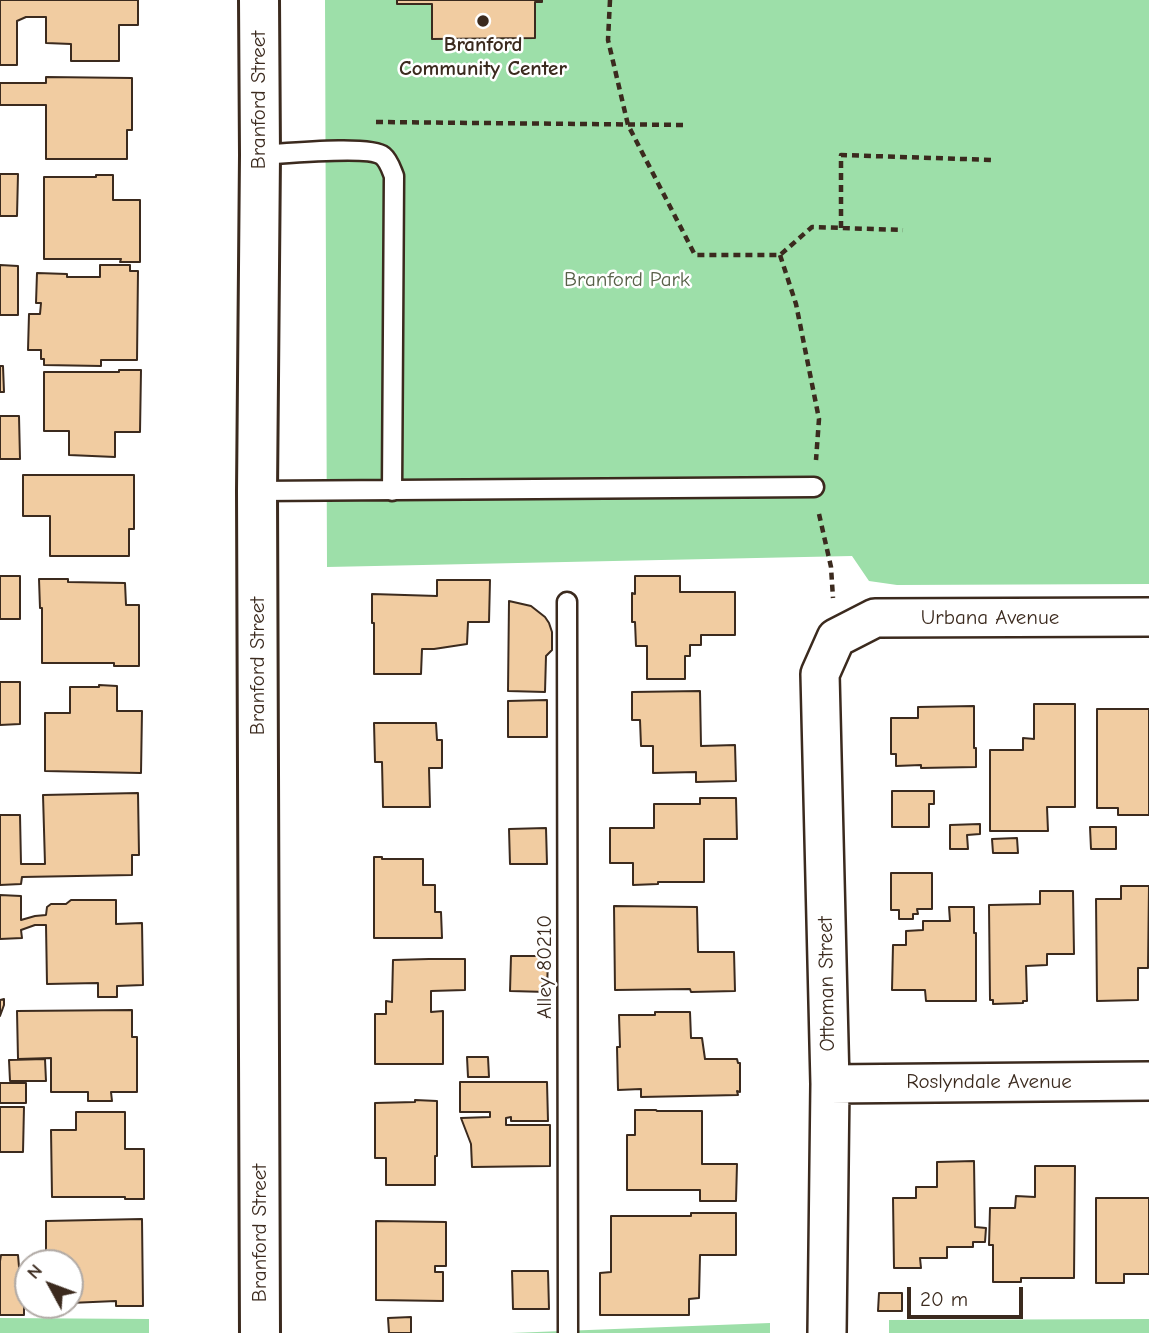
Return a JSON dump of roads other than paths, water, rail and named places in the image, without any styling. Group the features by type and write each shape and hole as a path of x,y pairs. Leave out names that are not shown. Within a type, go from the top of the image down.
{"main road":[{"name":"Branford Street","path":"258,0 260,1333"}],"street":[{"name":"Urbana Avenue","path":"836,638 875,618 1149,617"},
{"name":"Ottoman Street","path":"827,1333 830,1084 820,674 836,638"},
{"name":"Roslyndale Avenue","path":"830,1084 1149,1081"}],"lane":[{"path":"260,155 352,150 374,152 382,155 389,163 394,176 392,491"},
{"path":"257,491 814,488"},
{"name":"Alley 80210","path":"567,602 568,1333"}],"place":[{"name":"Branford Community Center","path":"483,21"}],"park label":[{"name":"Branford Park","path":"627,280"}]}
